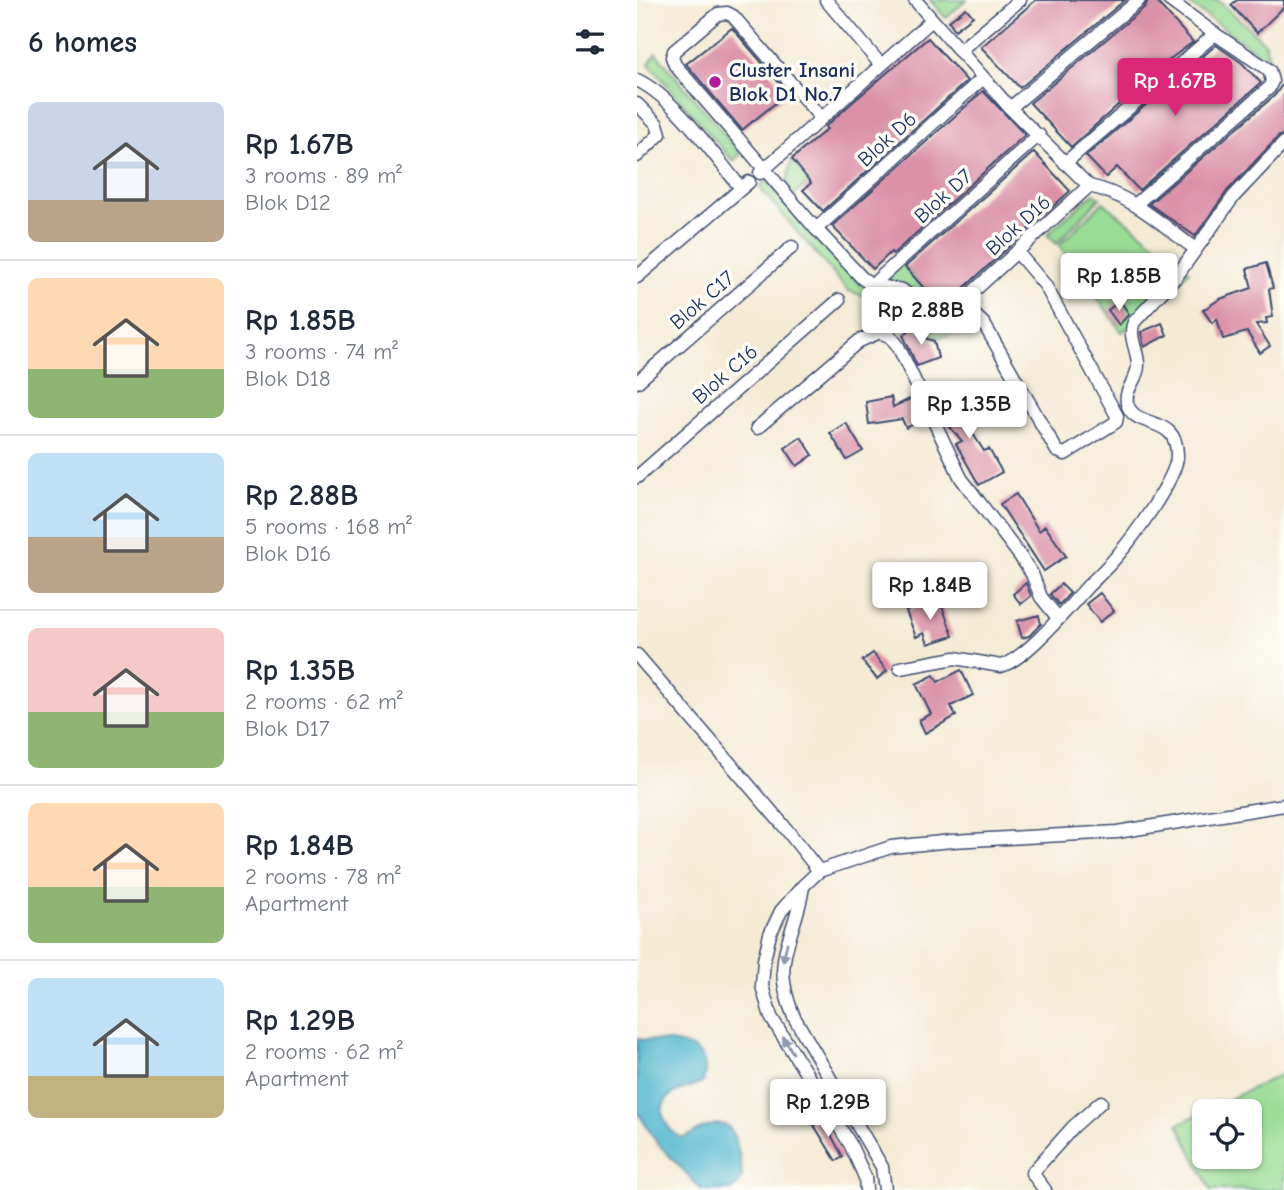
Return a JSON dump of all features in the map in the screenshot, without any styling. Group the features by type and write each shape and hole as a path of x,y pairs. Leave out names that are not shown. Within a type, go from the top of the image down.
{"street":[{"path":"826,0 881,65"},
{"path":"915,0 1010,108 1089,186 1106,190 1136,204 1190,244"},
{"path":"959,51 1020,0"},
{"path":"1010,108 1139,0"},
{"path":"1136,204 1269,88 1272,81 1269,70 1169,0"},
{"path":"821,118 733,16 727,13 718,14 674,51 672,57 675,65 762,171 862,278 872,285"},
{"path":"762,171 932,20"},
{"path":"1065,163 1215,34"},
{"name":"Blok D6","path":"816,229 983,78"},
{"path":"637,80 655,88 745,185 637,277"},
{"path":"637,104 660,128 658,137 637,156"},
{"name":"Blok D7","path":"872,285 1039,135"},
{"path":"901,668 955,658 1001,666 1009,664 1029,648 1118,556 1171,480 1178,459 1176,442 1169,430 1135,415 1128,406 1128,390 1138,374 1138,358 1131,334 1134,322 1176,277 1234,196 1284,143"},
{"name":"Blok D16","path":"872,285 902,290 916,301 927,317 942,320 1089,186"},
{"name":"Blok C17","path":"637,382 792,247"},
{"path":"961,302 984,324 1057,451 1065,454 1116,422 1117,416 1045,285 1017,252"},
{"name":"Blok C16","path":"637,477 839,300"},
{"path":"757,428 859,341 880,332 891,337 905,358 961,478 1032,573 1041,597 1058,618"},
{"path":"637,655 783,825 819,871"},
{"path":"866,1190 865,1177 850,1144 771,1017 762,986 764,960 781,911 819,871 891,847 1117,832 1284,805"},
{"path":"803,886 783,956 785,995 794,1017 882,1167 885,1190"},
{"path":"1045,1190 1032,1173 1073,1127 1101,1102"}],"green space":[{"path":"930,0 966,0 946,18"},
{"path":"1183,0 1218,0 1265,43 1269,58 1266,58"},
{"path":"656,53 741,154 733,161 649,64"},
{"path":"792,159 811,180 795,195 786,184"},
{"path":"766,181 859,284 897,297 917,315 901,307 848,291 759,187"},
{"path":"1094,193 1100,198 1056,244 1047,234"},
{"path":"1103,202 1189,271 1152,311 1122,332 1059,245"},
{"path":"902,264 942,309 934,311 908,287 886,279"},
{"path":"954,325 979,327 938,338 931,336 930,329"},
{"path":"1284,1073 1284,1190 1211,1190 1200,1169 1262,1169 1262,1099 1230,1099"},
{"path":"1192,1118 1192,1152 1178,1124"}],"water":[{"path":"637,1039 686,1046 695,1050 702,1058 705,1068 703,1082 673,1093 665,1102 663,1114 672,1131 683,1138 715,1125 729,1128 738,1148 742,1171 741,1180 733,1190 702,1190 657,1143 637,1111"}],"building":[{"path":"1036,0 1125,0 1020,88 981,47"},
{"path":"1148,0 1155,0 1193,42 1166,62 1071,147 1030,103 1145,7"},
{"path":"1237,0 1284,0 1284,7 1257,33 1231,5"},
{"path":"966,8 973,16 955,30 949,21"},
{"path":"732,28 788,93 742,130 686,64"},
{"path":"928,38 967,81 823,211 803,190 811,183 792,159 855,100"},
{"path":"1216,45 1242,63 1261,83 1139,190 1117,167 1106,177 1086,156"},
{"path":"1284,82 1284,134 1278,137 1228,190 1195,236 1149,204 1275,95"},
{"path":"983,91 1025,135 873,269 832,226"},
{"path":"1034,152 1070,191 942,308 905,267"},
{"path":"1266,263 1273,288 1269,289 1273,317 1266,318 1267,323 1256,324 1270,346 1260,353 1247,332 1223,339 1217,319 1212,323 1203,310 1220,299 1252,288 1247,269"},
{"path":"1120,301 1129,314 1119,325 1108,310"},
{"path":"1162,323 1167,335 1144,347 1141,332"},
{"path":"920,329 927,339 934,341 938,358 917,366 903,335 910,330"},
{"path":"954,393 958,400 964,400 964,420 984,451 989,449 1002,472 979,485 956,444 962,441 942,418 937,407"},
{"path":"891,397 893,407 912,398 922,420 906,428 902,419 869,424 866,402"},
{"path":"846,423 863,451 847,460 830,433"},
{"path":"801,437 813,455 797,466 785,448"},
{"path":"1016,494 1039,531 1045,526 1066,556 1044,571 1000,504"},
{"path":"1026,583 1031,596 1021,604 1013,594"},
{"path":"1061,584 1070,593 1059,605 1050,594"},
{"path":"1100,593 1114,611 1100,622 1086,604"},
{"path":"939,598 953,636 928,644 924,633 916,637 906,611"},
{"path":"1039,616 1041,624 1029,636 1022,638 1017,621"},
{"path":"873,653 887,671 877,679 862,661"},
{"path":"961,670 973,695 951,706 956,716 925,733 919,720 931,714 916,684 934,675 938,682"},
{"path":"822,1118 843,1157 836,1161 812,1122"}],"place":[{"name":"Cluster Insani Blok D1 No.7","path":"715,82"}]}
